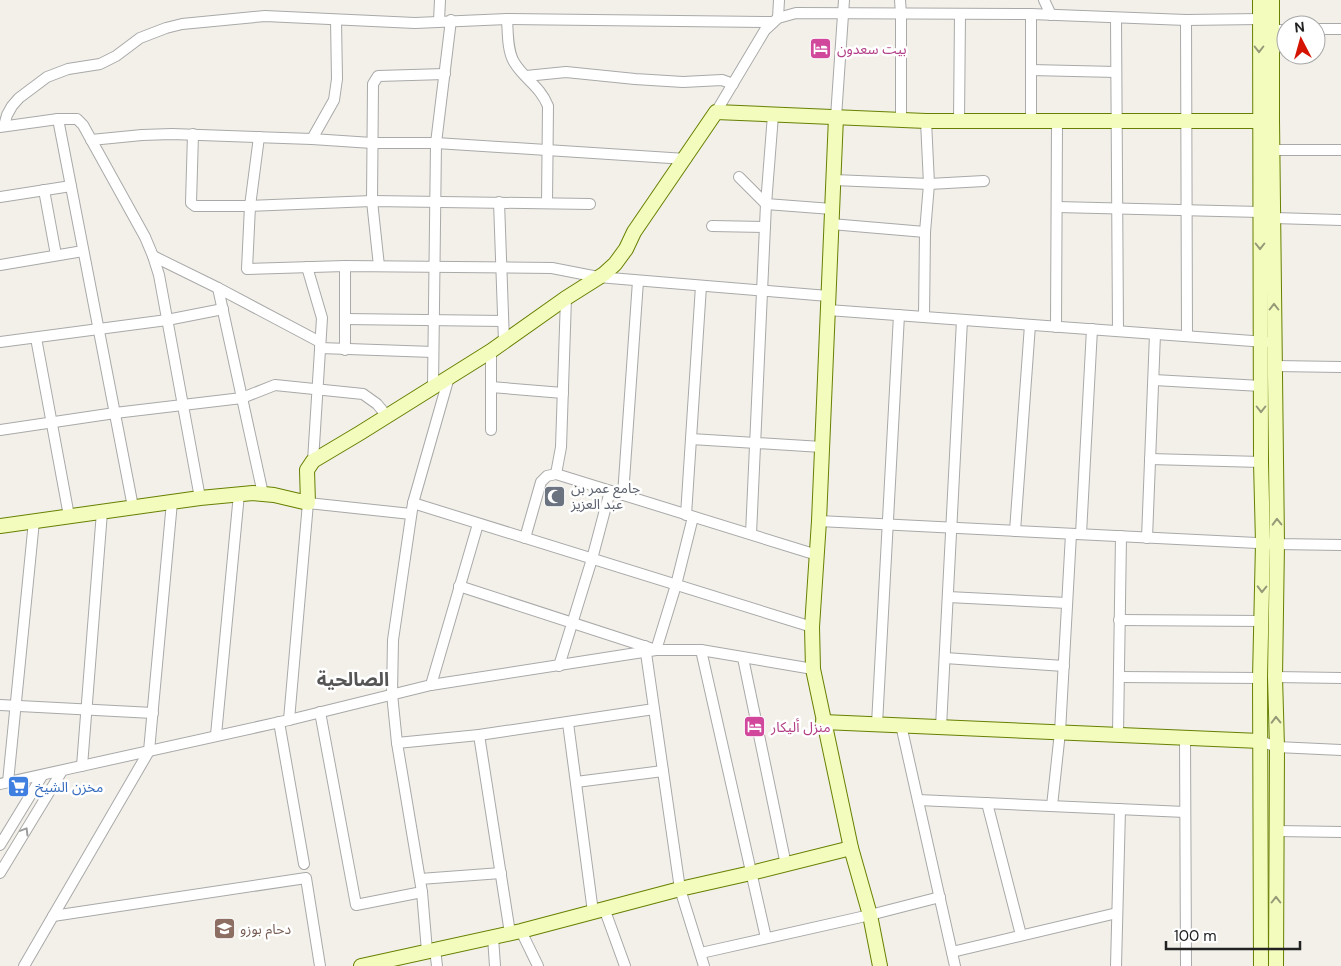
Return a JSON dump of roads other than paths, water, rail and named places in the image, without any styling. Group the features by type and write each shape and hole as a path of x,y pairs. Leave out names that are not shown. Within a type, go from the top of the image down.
{"street":[{"path":"440,0 440,21"},
{"path":"304,864 284,721 308,502 307,470 313,461 491,351 609,269 626,249 634,232 716,112 765,30 775,20 779,0"},
{"path":"844,0 836,117 819,522 812,627 813,669 851,848 870,915 880,966"},
{"path":"900,0 901,120"},
{"path":"1044,0 1051,16"},
{"path":"1260,0 1259,19 1266,121 1273,150 1274,218 1268,342 1261,386 1261,462 1270,544 1262,621 1260,678 1262,966"},
{"path":"1272,0 1276,17"},
{"path":"2,126 12,106 19,98 47,77 68,69 100,64 116,56 140,38 182,24 265,16 415,23 507,18 775,20 796,13 1031,14 1186,20 1259,19"},
{"path":"959,121 960,14"},
{"path":"1031,14 1031,121"},
{"path":"507,18 509,43 514,61 544,96 548,106 548,203"},
{"path":"1116,18 1118,331"},
{"path":"312,139 334,100 337,79 336,20"},
{"path":"433,387 436,143 451,20"},
{"path":"1186,20 1186,336"},
{"path":"1326,29 1341,29"},
{"path":"1276,51 1266,121 1260,212 1268,342 1275,366 1270,544 1277,747 1276,966"},
{"path":"1031,70 1116,72"},
{"path":"526,76 566,72 673,82 722,80 733,84"},
{"path":"379,266 372,201 373,84 378,76 385,75 445,74"},
{"path":"716,112 926,121 1266,121"},
{"path":"751,534 766,204 773,115"},
{"path":"2,126 58,119 77,119 83,125 145,237 159,275 200,498"},
{"path":"58,119 133,507"},
{"path":"924,317 924,232 928,184 926,121"},
{"path":"1056,327 1057,121"},
{"path":"91,140 142,134 193,134 372,143 436,143 686,158"},
{"path":"193,134 192,205 196,206 250,206 372,201 590,204"},
{"path":"259,137 250,206 247,269 346,266 552,268 598,277 762,291 898,315 1268,342"},
{"path":"1273,150 1341,150"},
{"path":"739,177 766,204 832,209"},
{"path":"834,180 928,184 984,181"},
{"path":"0,197 71,186"},
{"path":"44,190 56,256"},
{"path":"500,202 504,342"},
{"path":"1057,207 1186,212 1260,212"},
{"path":"1274,218 1341,220"},
{"path":"831,224 924,232"},
{"path":"712,226 765,227"},
{"path":"0,265 83,251"},
{"path":"153,256 218,288 320,345 344,350 433,352"},
{"path":"344,350 346,266"},
{"path":"307,267 322,318 313,461"},
{"path":"623,495 638,281"},
{"path":"701,286 691,439 690,516 676,585 649,649 654,709 680,889 704,966"},
{"path":"218,288 263,494"},
{"path":"556,474 561,447 566,298"},
{"path":"0,342 167,320 223,309"},
{"path":"877,724 898,315"},
{"path":"345,319 503,320"},
{"path":"941,727 962,320"},
{"path":"1015,531 1030,325"},
{"path":"1052,806 1060,732 1067,604 1076,534 1092,329"},
{"path":"1147,538 1155,334"},
{"path":"36,338 69,516"},
{"path":"491,351 491,430"},
{"path":"1275,366 1341,367"},
{"path":"437,966 431,950 397,744 392,694 393,640 413,504 449,377"},
{"path":"1154,380 1261,386"},
{"path":"0,430 115,413 242,398 275,385 363,394 377,404 386,416"},
{"path":"491,387 563,393"},
{"path":"691,439 822,447"},
{"path":"1150,459 1261,462"},
{"path":"525,538 541,482 547,476 556,474 817,555"},
{"path":"559,666 592,559 610,491"},
{"path":"0,526 239,494 263,494 308,502 411,514"},
{"path":"216,735 239,494"},
{"path":"24,966 149,751 172,502"},
{"path":"413,504 812,627"},
{"path":"82,766 102,512"},
{"path":"34,521 16,705 4,783 284,721 431,685 559,666 649,649 701,650 813,669"},
{"path":"819,522 1270,544 1341,545"},
{"path":"431,685 478,524"},
{"path":"1118,734 1121,536"},
{"path":"459,586 649,649"},
{"path":"948,597 1067,604"},
{"path":"1120,620 1262,621"},
{"path":"701,650 766,938"},
{"path":"743,658 786,864"},
{"path":"945,658 1064,666"},
{"path":"1119,677 1260,678"},
{"path":"1275,677 1341,678"},
{"path":"0,705 153,713"},
{"path":"397,744 479,736 654,709"},
{"path":"320,712 356,905 422,892"},
{"path":"823,722 1260,741 1277,747 1341,750"},
{"path":"568,723 576,782 599,910 625,966"},
{"path":"901,725 955,966"},
{"path":"479,736 501,873 516,932 538,966"},
{"path":"1184,966 1185,737"},
{"path":"0,873 62,771"},
{"path":"576,782 663,771"},
{"path":"0,845 42,776"},
{"path":"918,800 1185,812"},
{"path":"987,803 1021,936"},
{"path":"1116,966 1120,809"},
{"path":"1277,831 1341,832"},
{"path":"366,966 516,932 680,889 851,848"},
{"path":"420,879 501,873"},
{"path":"53,916 306,878 320,966"},
{"path":"700,953 870,915 940,897"},
{"path":"952,952 1118,913"},
{"path":"493,937 495,966"}],"place":[{"name":"بيت سعدون","path":"821,49"},
{"name":"جامع عمر بن عبد العزيز","path":"555,496"},
{"name":"منزل أليكار","path":"755,727"},
{"name":"مخزن الشيخ","path":"19,787"},
{"name":"دحام بوزو","path":"224,929"}],"district":[{"name":"الصالحية","path":"353,679"}]}
